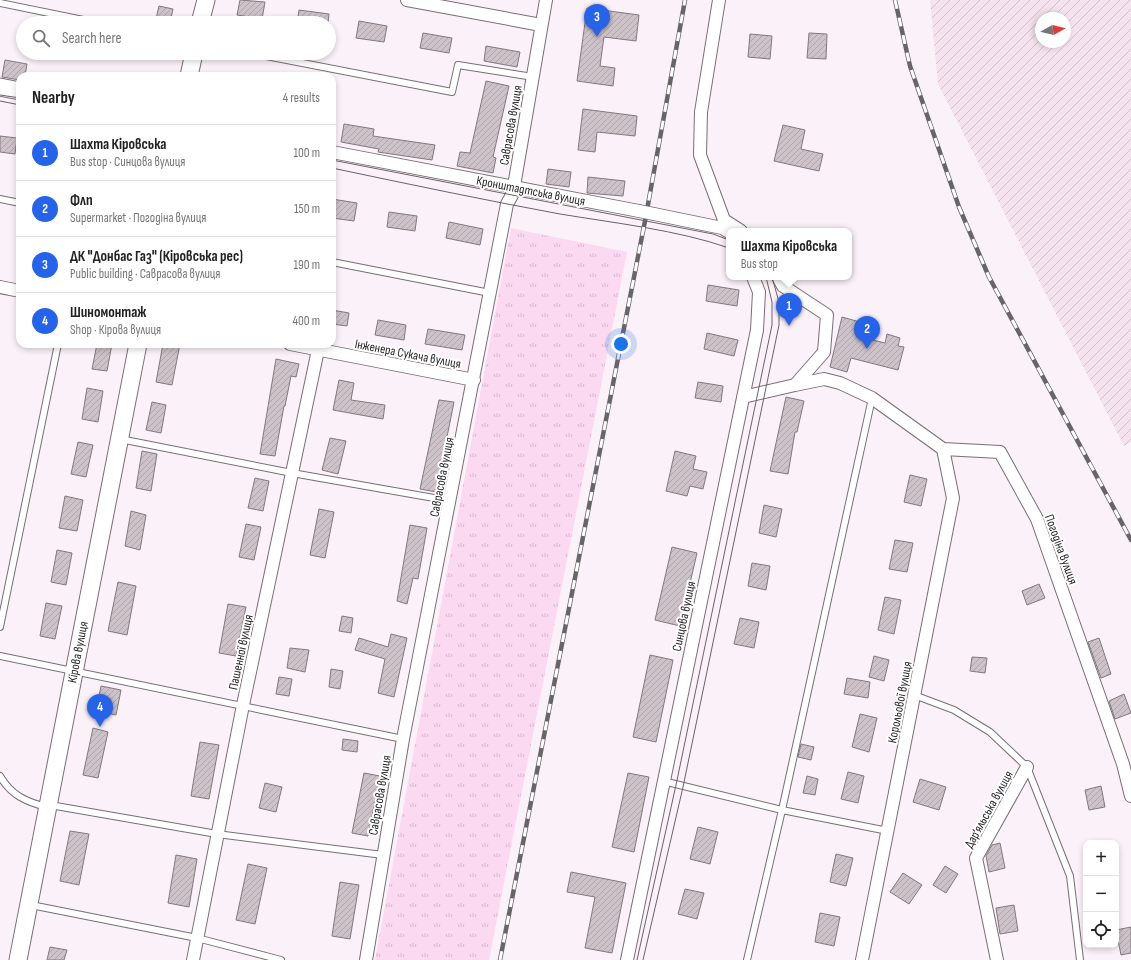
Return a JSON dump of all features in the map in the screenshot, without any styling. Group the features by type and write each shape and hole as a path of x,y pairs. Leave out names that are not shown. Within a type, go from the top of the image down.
{"main road":[{"path":"202,16 206,0"},
{"path":"190,72 192,60"},
{"path":"0,87 16,90"},
{"name":"Кірова вулиця","path":"18,960 137,348"}],"street":[{"path":"408,0 541,25"},
{"name":"Саврасова вулиця","path":"366,960 403,739 451,501 507,204 512,195 514,186 546,0"},
{"path":"719,0 701,112 700,155 724,220 736,228"},
{"name":"Кронштадтська вулиця","path":"336,153 514,186 722,228 726,230"},
{"name":"Синцова вулиця","path":"627,960 744,397 756,330 759,292 754,280"},
{"path":"780,280 783,286 827,315 824,352 795,385"},
{"path":"0,287 16,289"},
{"name":"Інженера Сукача вулиця","path":"309,348 474,380"},
{"name":"Пашенної вулиця","path":"193,960 243,705 318,350"},
{"path":"744,397 824,379 840,383 872,398 943,449"},
{"name":"Корольової вулиця","path":"862,960 953,498 943,449"},
{"name":"Погодіна вулиця","path":"943,449 1000,452 1037,519 1123,764 1131,796"},
{"name":"Дар’яльська вулиця","path":"997,960 976,858 1027,766"}],"lane":[{"path":"0,4 62,16"},
{"path":"287,60 452,92 458,65 533,77"},
{"path":"0,200 16,202"},
{"path":"336,263 490,293"},
{"path":"0,627 57,348"},
{"path":"747,960 782,810 872,398"},
{"path":"120,438 292,473 451,501"},
{"path":"0,656 403,739"},
{"path":"914,695 954,710 990,732 1027,766 1070,876 1080,960"},
{"path":"0,776 8,789 33,804 217,834 383,855"},
{"path":"663,781 782,810 888,831"},
{"path":"29,904 197,938 281,960"}],"shaded area":[{"path":"930,0 1131,0 1131,442 1124,446 938,84"}],"green space":[{"path":"511,228 627,252 489,960 375,960"}],"building":[{"path":"240,0 265,2 263,16 237,15"},
{"path":"159,6 173,9 172,16 157,16"},
{"path":"587,8 639,15 636,41 604,37 600,66 615,68 613,86 577,81"},
{"path":"299,10 329,14 329,16 298,16"},
{"path":"359,21 387,26 384,42 356,38"},
{"path":"423,33 452,38 449,53 420,48"},
{"path":"809,33 827,34 826,59 807,58"},
{"path":"750,34 772,36 770,59 748,57"},
{"path":"486,46 520,52 517,67 484,61"},
{"path":"5,60 27,64 26,72 16,72 16,79 2,77"},
{"path":"486,81 509,86 493,157 496,158 493,173 457,166 460,152 470,153"},
{"path":"583,109 637,116 635,136 597,132 595,152 578,150"},
{"path":"344,124 374,129 373,136 435,145 432,160 378,152 379,149 341,142"},
{"path":"783,125 805,130 801,149 823,154 819,171 774,161"},
{"path":"0,136 16,138 15,154 0,152"},
{"path":"548,169 571,172 569,187 546,184"},
{"path":"588,177 625,181 623,196 587,193"},
{"path":"336,200 357,203 354,221 336,219"},
{"path":"389,212 417,216 415,231 387,227"},
{"path":"449,222 483,229 480,245 446,238"},
{"path":"708,285 739,290 737,306 706,301"},
{"path":"336,311 349,313 347,326 336,325"},
{"path":"842,317 860,322 856,336 885,343 887,334 900,338 898,346 904,347 898,370 851,358 847,372 830,367"},
{"path":"378,320 406,325 404,340 375,335"},
{"path":"428,329 465,335 462,350 425,344"},
{"path":"707,333 738,340 734,356 704,349"},
{"path":"96,348 111,348 107,371 92,369"},
{"path":"162,348 179,348 172,385 156,382"},
{"path":"276,359 299,364 296,377 291,376 275,456 260,454"},
{"path":"339,380 354,383 351,400 385,405 383,419 333,410"},
{"path":"698,382 723,386 721,402 695,398"},
{"path":"87,388 103,391 98,422 82,419"},
{"path":"786,397 804,401 797,432 795,432 788,474 770,471"},
{"path":"439,400 454,402 436,492 420,489"},
{"path":"152,402 166,405 161,433 146,430"},
{"path":"330,438 346,441 338,474 322,470"},
{"path":"78,442 93,445 86,477 71,474"},
{"path":"142,451 157,454 151,491 136,488"},
{"path":"675,451 696,456 693,469 707,472 703,489 690,486 687,496 666,491"},
{"path":"910,475 927,479 921,506 904,502"},
{"path":"255,478 269,481 263,511 248,508"},
{"path":"65,496 83,500 77,531 59,528"},
{"path":"764,505 782,509 776,537 759,533"},
{"path":"319,509 334,512 325,558 310,555"},
{"path":"131,511 146,515 140,550 125,546"},
{"path":"246,524 261,527 254,560 239,557"},
{"path":"410,525 427,528 418,579 413,578 407,604 397,601"},
{"path":"895,540 913,543 907,572 889,569"},
{"path":"672,547 697,553 680,626 655,620"},
{"path":"57,550 72,553 66,585 51,582"},
{"path":"752,563 770,566 766,590 748,586"},
{"path":"118,582 136,586 127,635 108,631"},
{"path":"1039,584 1045,598 1027,605 1022,591"},
{"path":"885,597 901,600 894,634 878,630"},
{"path":"46,603 62,606 55,639 40,636"},
{"path":"228,604 246,607 236,656 219,653"},
{"path":"342,616 353,618 351,633 339,631"},
{"path":"740,618 759,622 754,648 734,644"},
{"path":"391,634 407,638 394,697 378,693 385,659 355,650 359,638 388,647"},
{"path":"1099,638 1111,674 1101,678 1088,642"},
{"path":"290,648 309,650 305,672 287,668"},
{"path":"650,655 673,660 656,742 633,737"},
{"path":"874,656 889,660 884,681 869,677"},
{"path":"972,657 987,658 985,673 970,671"},
{"path":"331,669 343,671 340,689 329,687"},
{"path":"279,677 292,679 289,696 276,694"},
{"path":"847,678 870,682 868,698 844,694"},
{"path":"101,686 121,690 116,715 96,711"},
{"path":"1124,694 1131,713 1115,719 1109,701"},
{"path":"860,714 877,718 869,752 852,747"},
{"path":"93,728 108,732 98,778 83,775"},
{"path":"343,739 358,741 357,752 342,750"},
{"path":"200,742 219,745 209,799 191,796"},
{"path":"801,744 814,747 811,760 798,757"},
{"path":"848,772 864,776 858,803 841,799"},
{"path":"364,773 380,776 368,836 352,833"},
{"path":"628,773 649,777 634,852 612,847"},
{"path":"807,776 818,779 815,795 803,793"},
{"path":"920,779 946,787 939,810 913,802"},
{"path":"265,783 282,787 276,812 259,808"},
{"path":"1101,786 1105,807 1089,810 1085,790"},
{"path":"698,827 718,832 710,864 690,859"},
{"path":"70,831 89,834 79,885 60,881"},
{"path":"1000,843 1005,868 989,872 986,856 992,845"},
{"path":"836,854 853,858 846,886 830,882"},
{"path":"176,855 197,859 189,907 168,903"},
{"path":"248,864 267,868 255,924 236,920"},
{"path":"945,866 958,874 946,893 933,885"},
{"path":"571,872 626,883 612,953 585,948 595,897 567,892"},
{"path":"903,873 922,885 909,904 890,892"},
{"path":"340,882 359,885 350,939 332,936"},
{"path":"685,889 704,893 697,919 678,914"},
{"path":"1014,905 1018,931 1000,934 996,908"},
{"path":"820,913 840,917 834,946 815,942"},
{"path":"1131,927 1131,953 1121,955 1119,945 1119,929"},
{"path":"50,947 67,950 64,960 47,960"}],"tram line":[{"path":"0,95 16,97"},
{"path":"0,101 16,104"},
{"path":"336,161 713,234 726,239"},
{"path":"336,169 532,209 689,236 726,247"},
{"path":"637,960 676,785 772,325 772,302 767,280"},
{"path":"643,960 683,787 779,325 779,302 773,280"}],"railway":[{"path":"500,960 645,221 685,0"},
{"path":"895,0 910,66 959,207 989,277 1131,540"}],"place":[{"name":"ДК \"Донбас Газ\" (Кіровська рес)","path":"597,37"},
{"name":"Шахта Кіровська","path":"789,326"},
{"name":"Флп","path":"867,349"},
{"name":"Шиномонтаж","path":"100,727"}]}
